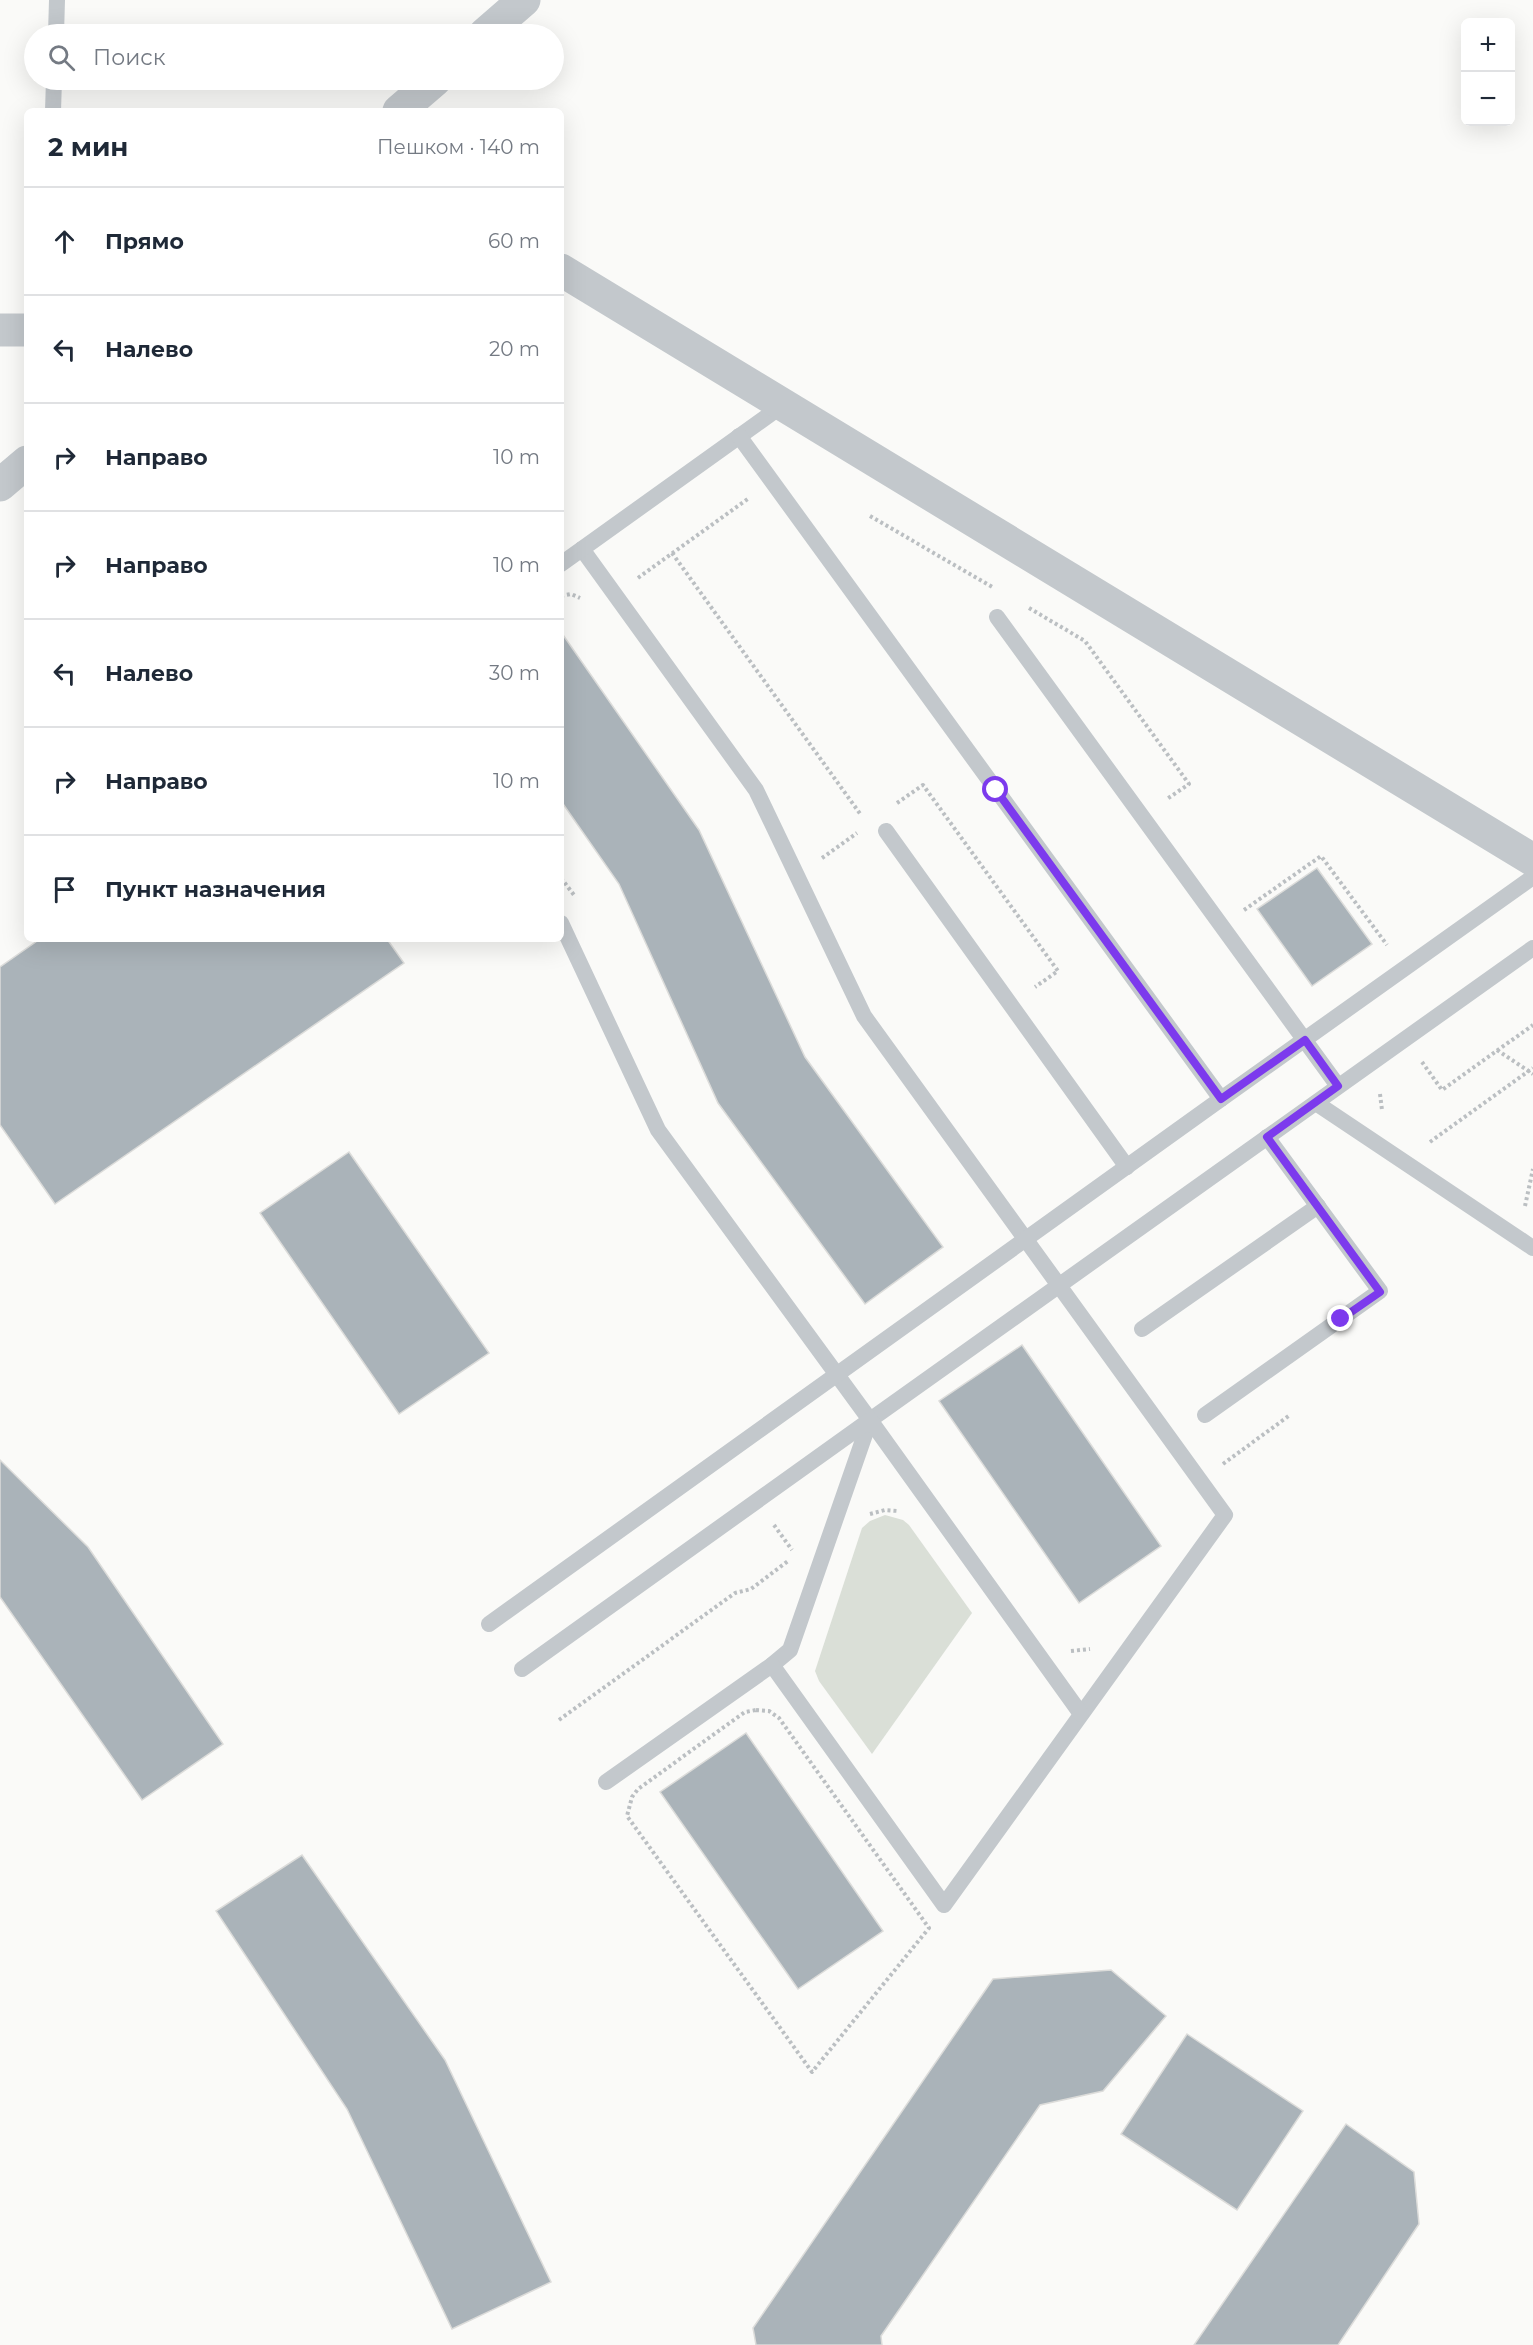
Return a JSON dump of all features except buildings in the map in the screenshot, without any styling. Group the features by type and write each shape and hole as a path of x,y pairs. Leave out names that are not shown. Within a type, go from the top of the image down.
{"street":[{"path":"496,24 524,0"},
{"path":"402,108 423,90"},
{"path":"564,272 1533,860"},
{"path":"0,330 24,330"},
{"path":"0,485 24,465"}],"lane":[{"path":"56,24 57,0"},
{"path":"53,108 54,90"},
{"path":"564,562 783,405"},
{"path":"739,436 1221,1099"},
{"path":"582,549 756,790 864,1016 1225,1515 944,1905 772,1665"},
{"path":"997,617 1338,1086"},
{"path":"886,831 1127,1167"},
{"path":"489,1624 1533,877"},
{"path":"564,929 658,1130 838,1375 1081,1714"},
{"path":"522,1669 1533,948"},
{"path":"1316,1102 1533,1248"},
{"path":"1205,1415 1380,1292 1267,1137"},
{"path":"1142,1329 1318,1206"},
{"path":"606,1782 790,1650 870,1420"}],"path":[{"path":"564,595 571,594 588,602 593,610 772,482"},
{"path":"870,516 1003,594"},
{"path":"672,553 868,825"},
{"path":"1024,606 1086,641 1189,784 1162,803"},
{"path":"1241,912 1321,856 1391,950"},
{"path":"564,882 578,901"},
{"path":"1497,1050 1531,1073"},
{"path":"1428,1143 1531,1073 1533,1068"},
{"path":"1524,1208 1533,1169"},
{"path":"1199,1480 1290,1415"},
{"path":"867,1516 885,1510 895,1510 912,1521 932,1507"},
{"path":"768,1517 796,1555"},
{"path":"559,1720 735,1593 751,1589 796,1555 800,1545"},
{"path":"1064,1647 1081,1652 1097,1645"},
{"path":"756,1710 769,1711 779,1718 929,1928 812,2072 627,1816 632,1797 638,1790 745,1712 756,1710"}],"shaded area":[{"path":"885,1515 903,1520 909,1525 972,1613 872,1754 819,1681 815,1671 862,1528 870,1521"}],"route":[{"path":"996,790 1221,1099 1305,1040 1338,1086 1267,1137 1380,1292 1341,1319"}]}
